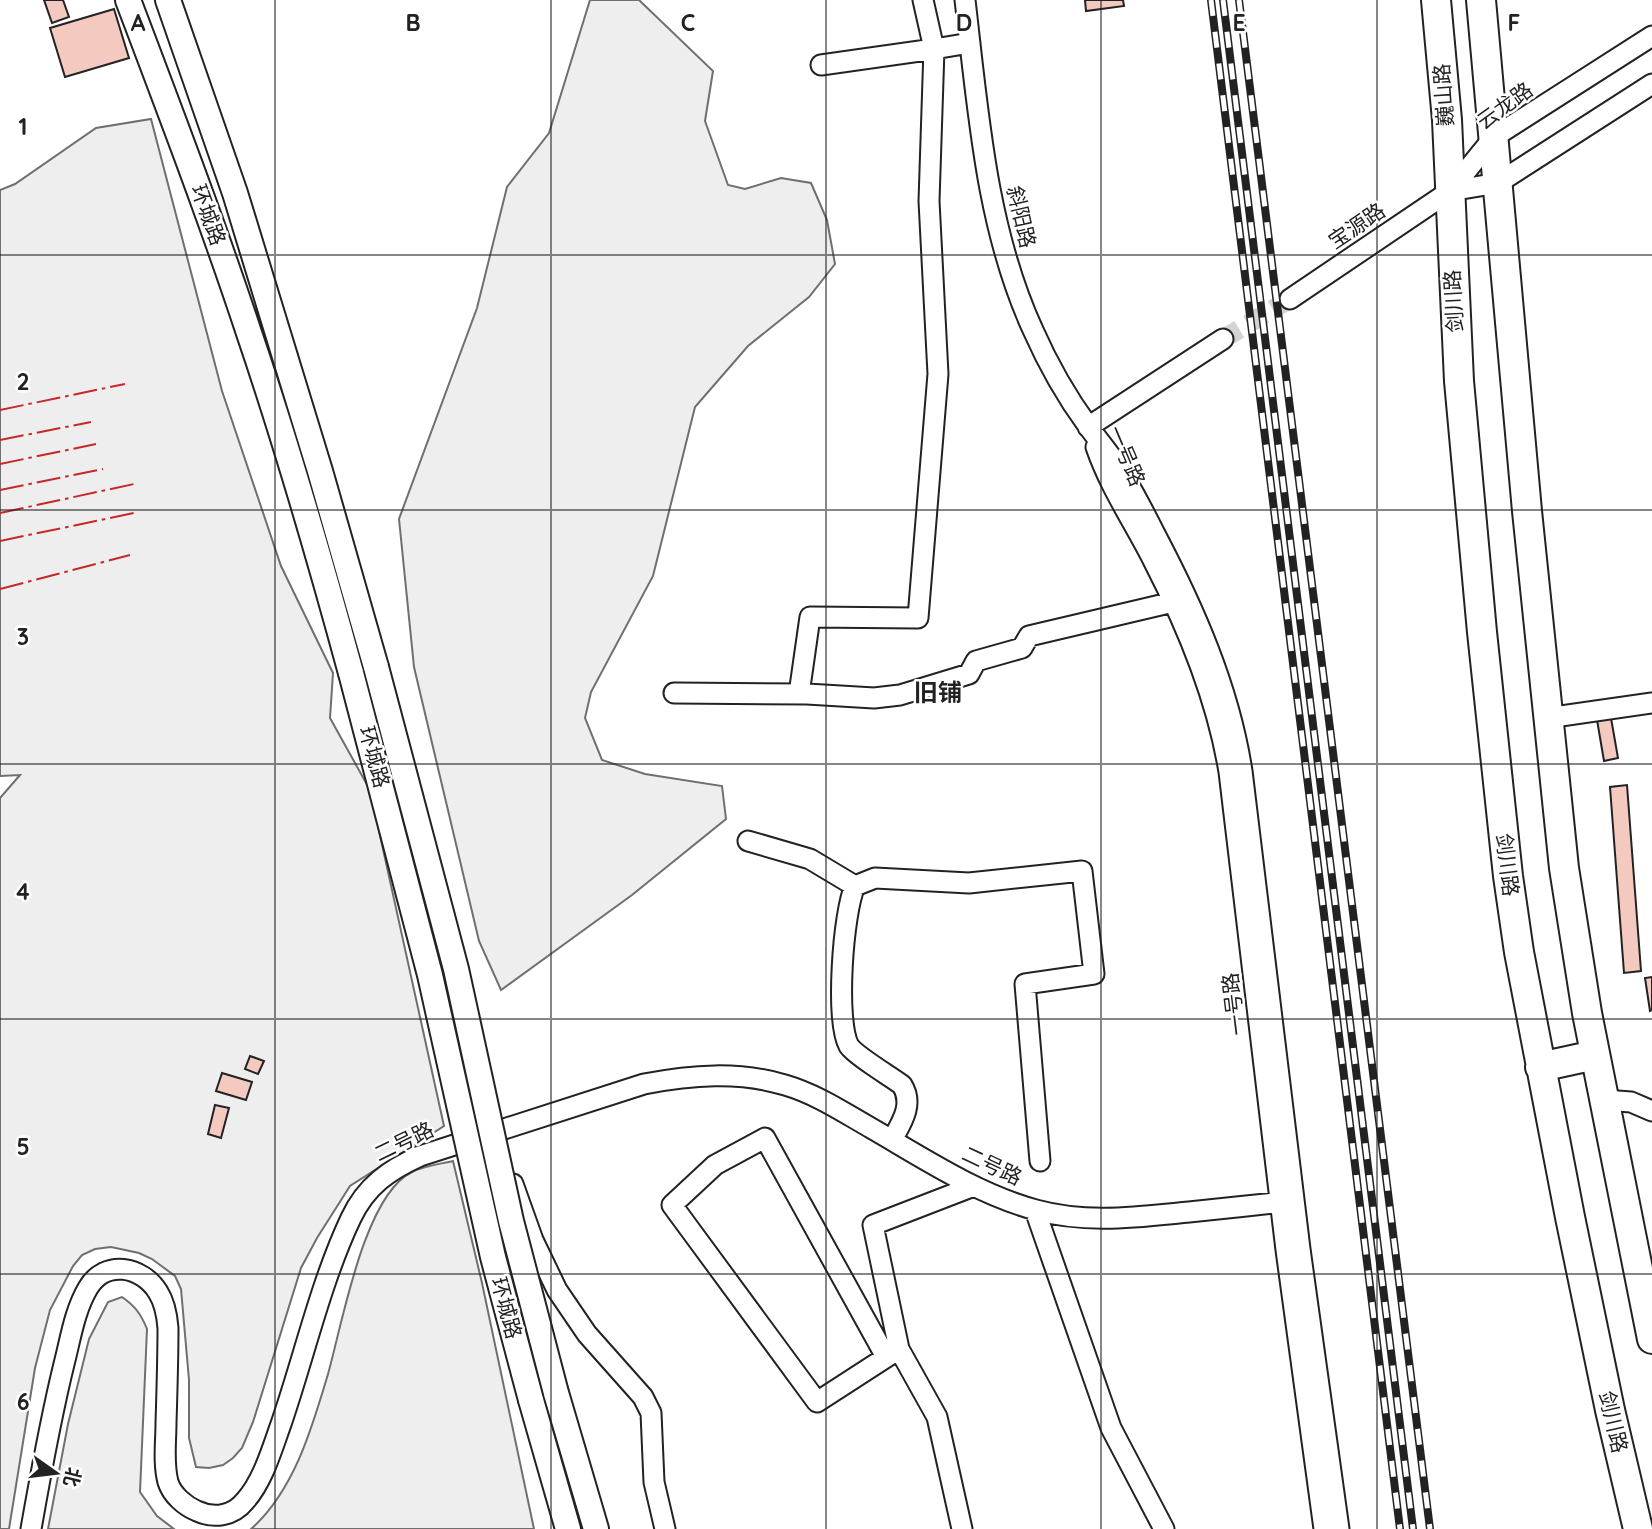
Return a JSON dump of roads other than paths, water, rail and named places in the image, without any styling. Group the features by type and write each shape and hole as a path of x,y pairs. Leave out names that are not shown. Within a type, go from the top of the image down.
{"highway":[{"name":"巍山路","path":"1436,0 1447,120 1450,191"},
{"path":"1481,0 1547,718 1570,914 1595,1055 1652,1339"},
{"name":"剑川路","path":"1450,191 1456,345 1492,730 1516,932 1593,1331 1638,1529"},
{"path":"1540,1067 1595,1055"}],"main road":[{"name":"环城路","path":"128,0 192,169 276,417 351,673 444,1034 490,1246 568,1529"},
{"name":"环城路","path":"169,0 223,158 316,459 376,667 453,956 511,1221 556,1393 596,1529"}],"street":[{"path":"799,694 810,617 918,618 938,374 929,201 934,48 923,0"},
{"name":"斜阳路","path":"965,0 994,207 1013,278 1027,317 1046,357 1065,393 1088,427"},
{"name":"云龙路","path":"1450,191 1494,137 1652,36"},
{"path":"821,65 970,43"},
{"path":"1450,191 1498,183 1652,84"},
{"name":"宝源路","path":"1290,299 1450,191"},
{"path":"1088,427 1223,339"},
{"name":"一号路","path":"1088,427 1116,464 1160,543 1181,601 1219,678 1240,756 1324,1529"},
{"path":"674,693 799,694 874,698 900,695 969,674 976,661 1022,648 1029,636 1181,601"},
{"path":"1547,718 1652,703"},
{"path":"748,841 810,859 855,886"},
{"path":"892,1140 902,1122 908,1101 906,1092 902,1084 853,1051 847,1043 845,1033 842,1009 845,926 850,897 855,886 875,878 969,883 1082,871 1094,974 1025,984 1040,1160"},
{"name":"二号路","path":"32,1529 56,1394 82,1299 96,1278 105,1272 125,1268 144,1276 159,1293 166,1309 168,1328 168,1482 175,1494 190,1508 207,1515 223,1515 235,1510 245,1501 264,1466 292,1393 334,1260 360,1201 373,1184 395,1167 420,1156 644,1084 677,1077 706,1075 755,1078 794,1088 832,1105 974,1186 1035,1210 1068,1217 1096,1219 1287,1201"},
{"path":"1604,1100 1632,1102 1652,1111"},
{"path":"499,1129 521,1209 551,1279 588,1336 643,1397 651,1413 653,1482 664,1529"},
{"path":"892,1353 817,1402 672,1205 715,1166 765,1138 892,1353 937,1417 962,1529"},
{"path":"892,1353 873,1225 974,1186"},
{"name":"一号路","path":"1287,1201 1339,1529"},
{"path":"1035,1210 1111,1429 1164,1529"}],"tunnel":[{"path":"1223,339 1290,299"}],"railway":[{"path":"1211,0 1400,1529"},
{"path":"1223,0 1413,1529"},
{"path":"1239,0 1430,1529"}],"district":[{"name":"旧铺","path":"938,693"}]}
